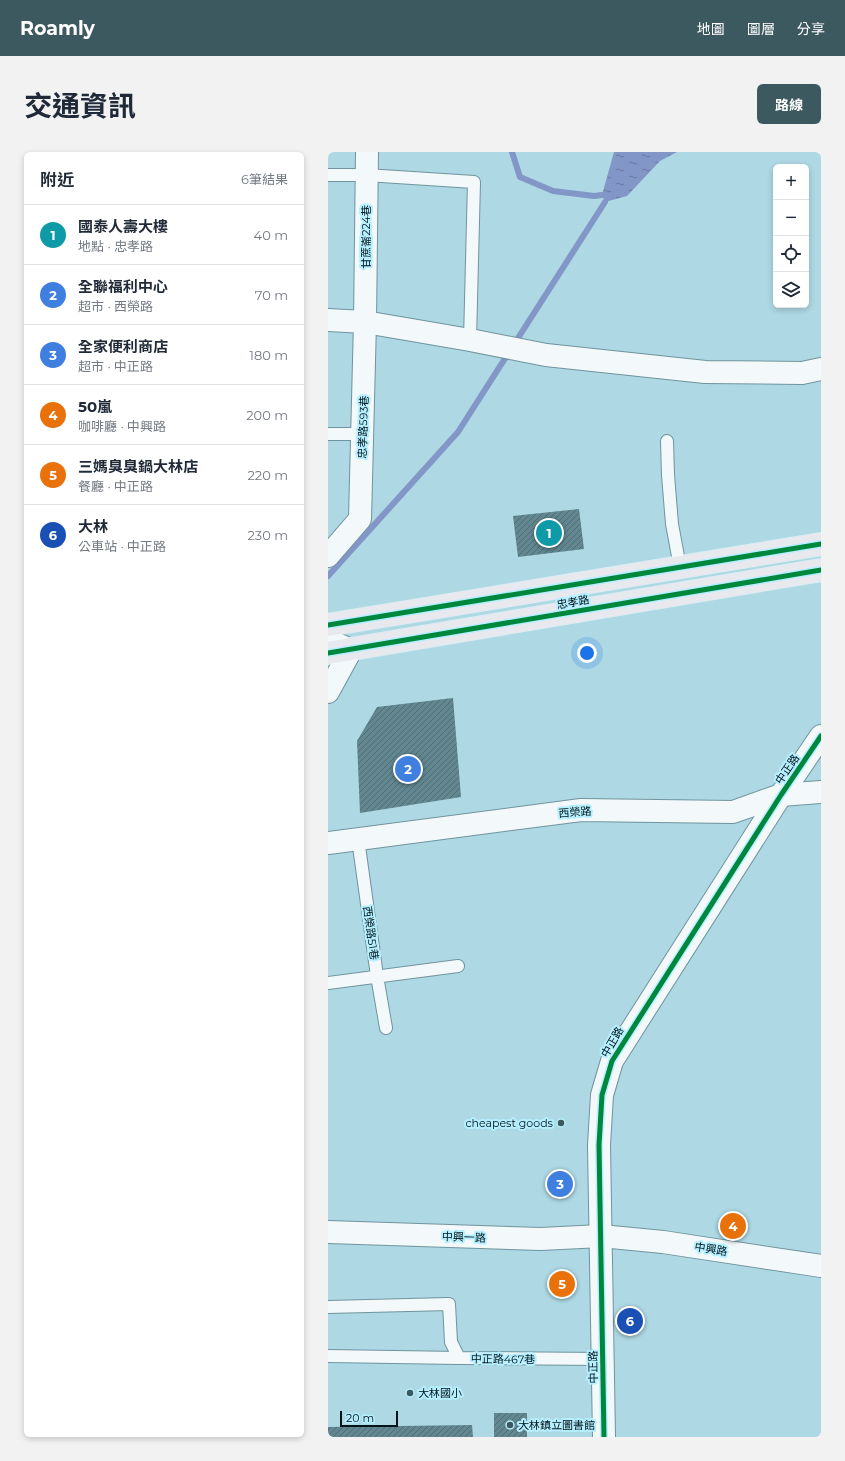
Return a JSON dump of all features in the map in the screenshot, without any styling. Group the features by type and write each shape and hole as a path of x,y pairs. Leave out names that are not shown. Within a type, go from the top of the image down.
{"main road":[{"name":"忠孝路","path":"328,625 821,544"},
{"name":"忠孝路","path":"328,653 821,570"},
{"path":"607,579 612,605"}],"street":[{"name":"甘蔗崙224巷","path":"365,322 366,152"},
{"path":"328,320 365,322 546,355 705,372 802,372 821,369"},
{"name":"忠孝路593巷","path":"328,556 360,519 365,322"},
{"path":"328,640 351,650 328,692"},
{"name":"中正路","path":"604,1437 599,1145 602,1095 612,1061 781,795 821,736"},
{"name":"西榮路","path":"328,843 581,810 733,812 781,795 821,792"},
{"name":"中興一路","path":"328,1232 541,1239 601,1236"},
{"name":"中興路","path":"601,1236 663,1242 821,1266"}],"lane":[{"path":"328,175 366,175 474,182 470,340"},
{"path":"328,434 362,434"},
{"path":"667,442 672,524 680,567"},
{"name":"西榮路51巷","path":"358,838 377,976 386,1028"},
{"path":"328,983 458,966"},
{"name":"中正路467巷","path":"328,1307 449,1304 451,1342 459,1358 603,1359"},
{"path":"328,1356 459,1358"}],"water":[{"path":"614,152 677,152 660,161 627,196 605,202 602,195"}],"building":[{"path":"579,509 584,549 518,557 513,516"},
{"path":"453,698 461,797 360,813 357,741 377,707"},
{"name":"大林鎮立圖書館","path":"494,1413 527,1413 527,1437 494,1437"},
{"path":"472,1425 473,1437 328,1437 328,1427"}],"waterway":[{"path":"512,152 520,177 553,191 594,196 602,195"},
{"path":"328,576 458,432 605,202"}],"cycle path":[{"path":"328,625 821,544"},
{"path":"328,653 821,570"},
{"path":"604,1437 599,1145 602,1095 612,1061 781,795 821,736"}],"place":[{"name":"國泰人壽大樓","path":"549,533"},
{"name":"全聯福利中心","path":"408,769"},
{"name":"cheapest goods","path":"561,1123"},
{"name":"全家便利商店","path":"560,1184"},
{"name":"50嵐","path":"733,1226"},
{"name":"三媽臭臭鍋大林店","path":"562,1284"},
{"name":"大林","path":"630,1321"},
{"name":"大林國小","path":"410,1393"},
{"name":"大林鎮立圖書館","path":"510,1425"}]}
